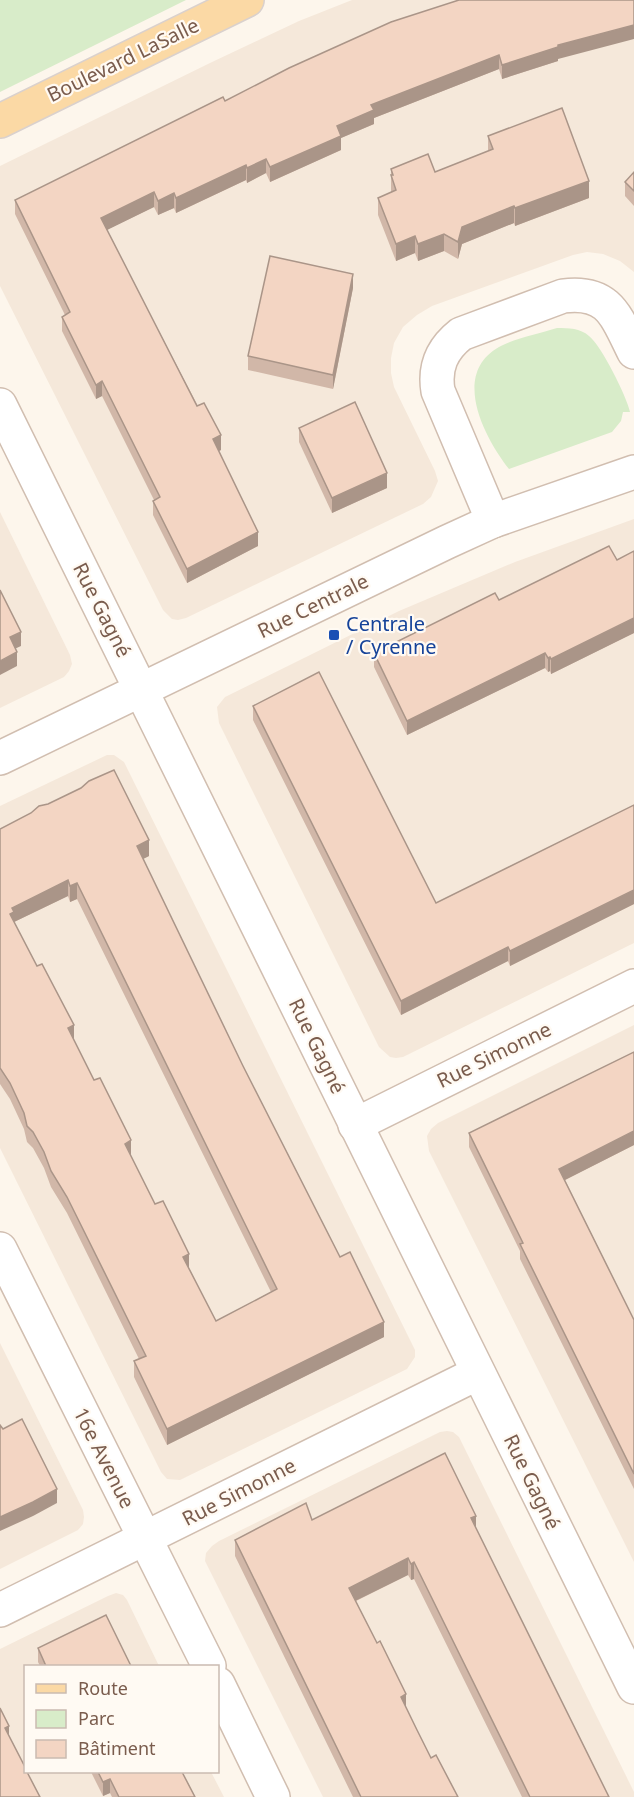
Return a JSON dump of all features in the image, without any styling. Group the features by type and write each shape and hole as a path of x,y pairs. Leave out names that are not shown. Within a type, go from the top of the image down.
{"main road":[{"name":"Boulevard LaSalle","path":"0,121 247,0"}],"street":[{"path":"494,521 438,391 436,379 438,367 450,342 461,334 562,296 580,294 607,305 617,318 634,352"},
{"name":"Rue Gagné","path":"0,405 634,1687"},
{"name":"Rue Centrale","path":"0,758 494,521 634,472"},
{"name":"Rue Simonne","path":"355,1125 634,986"},
{"name":"16e Avenue","path":"0,1249 208,1665"},
{"name":"Rue Simonne","path":"0,1610 478,1373"},
{"path":"219,1686 273,1797"}],"shaded area":[{"path":"352,0 634,0 634,272 620,261 603,254 587,252 432,306 417,315 403,327 394,343 391,373 394,387 435,471 438,481 431,497 423,504 186,618 172,619 163,610 0,286 0,166 299,21"},
{"path":"0,512 70,655 72,664 64,677 0,708"},
{"path":"634,519 634,943 403,1057 390,1057 379,1047 219,723 217,707 225,697 399,611 515,562"},
{"path":"107,755 114,755 124,762 415,1350 415,1357 407,1369 180,1480 167,1479 161,1472 0,1148 0,806"},
{"path":"634,1025 634,1562 429,1151 427,1136 438,1123"},
{"path":"0,1343 83,1510 84,1517 83,1524 78,1530 0,1569"},
{"path":"447,1431 459,1437 634,1792 634,1797 323,1797 205,1561 206,1553 219,1541 440,1432"},
{"path":"116,1593 123,1595 127,1600 159,1665 24,1665 24,1773 212,1773 224,1797 0,1797 0,1649"}],"green space":[{"path":"0,0 186,0 0,92"},
{"path":"557,328 578,330 586,333 594,341 613,372 630,412 623,412 621,421 612,432 509,469 499,456 482,423 474,389 477,373 485,359 499,347"}],"building":[{"path":"459,0 634,0 634,25 558,45 558,47 502,65 499,55 371,105 374,110 337,126 341,136 270,167 266,159 247,168 246,165 176,198 174,193 158,201 154,192 101,218 197,406 204,403 221,435 213,439 258,532 187,569 153,501 160,497 102,381 96,385 62,317 70,312 15,200 223,97 225,101 289,68 391,22"},
{"path":"562,108 589,181 515,208 514,206 462,227 458,242 444,234 418,244 415,236 396,244 378,198 396,190 391,169 428,154 435,172 493,149 488,136"},
{"path":"634,172 634,191 625,182"},
{"path":"270,256 353,274 333,375 248,356"},
{"path":"355,402 387,473 332,498 299,428"},
{"path":"609,546 617,560 634,551 634,618 551,659 545,653 407,721 374,653 495,593 499,600"},
{"path":"0,590 21,632 10,637 17,652 0,661"},
{"path":"319,672 436,903 634,805 634,890 510,951 508,947 401,1001 253,706"},
{"path":"114,770 149,840 137,846 243,1066 340,1257 350,1252 384,1322 167,1429 134,1361 146,1356 67,1197 51,1171 44,1152 27,1126 24,1113 0,1068 0,829 31,813 39,806 81,788 89,781","holes":["68,880 70,886 77,883 277,1289 216,1321 183,1257 189,1254 163,1201 155,1204 125,1144 131,1140 100,1078 94,1080 68,1028 74,1025 42,964 37,966 10,914 14,912 12,908"]},
{"path":"634,1052 634,1131 559,1169 634,1320 634,1474 520,1244 523,1243 469,1133"},
{"path":"22,1419 57,1489 0,1517 0,1425 3,1429"},
{"path":"445,1453 476,1516 471,1518 609,1797 530,1797 414,1562 411,1564 408,1558 349,1588 377,1643 380,1641 406,1694 401,1697 431,1758 436,1755 458,1797 361,1797 235,1540 306,1503 312,1520"},
{"path":"106,1615 131,1665 46,1665 38,1648"},
{"path":"0,1708 9,1726 5,1728 24,1765 24,1773 28,1773 40,1797 0,1797"},
{"path":"98,1773 183,1773 195,1797 119,1797 110,1779 103,1782"}],"place":[{"name":"Centrale / Cyrenne","path":"334,635"}]}
